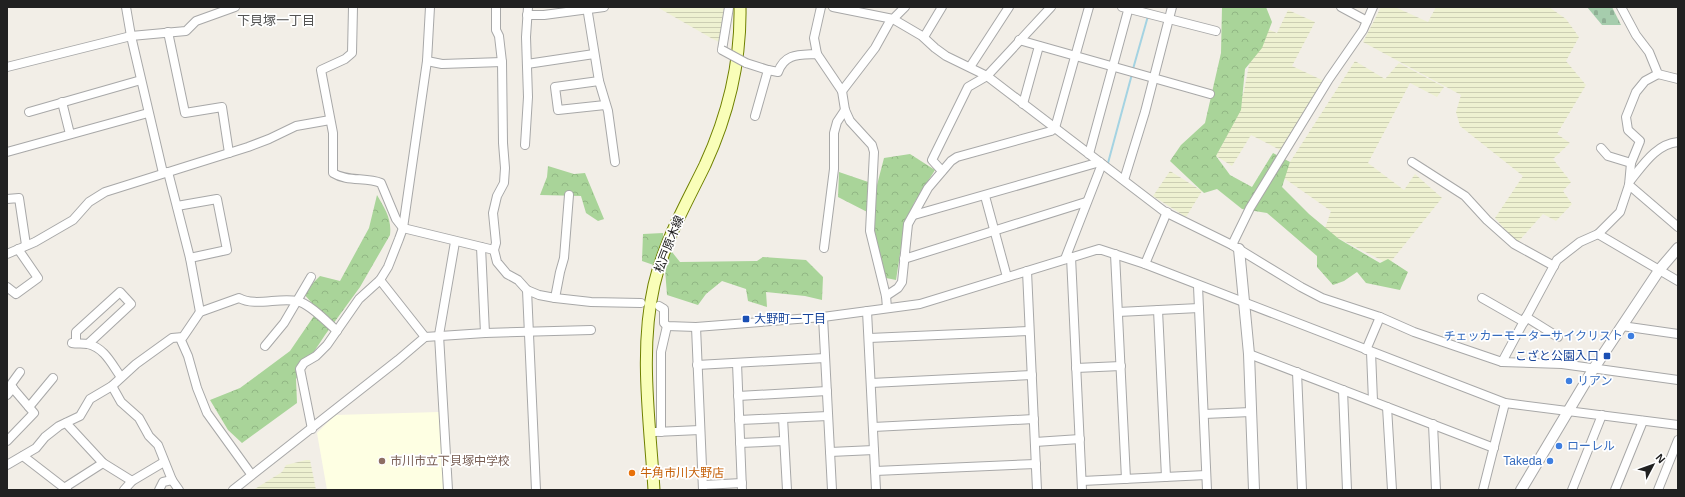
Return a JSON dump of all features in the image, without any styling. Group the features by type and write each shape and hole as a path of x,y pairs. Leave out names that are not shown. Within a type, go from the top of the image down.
{"main road":[{"name":"松戸原木線","path":"654,490 656,432 648,387 648,315 654,284 666,247 704,166 722,122 732,87 737,59 740,7"}],"street":[{"path":"126,7 148,113 165,173 177,206 190,258 200,312"},
{"path":"7,67 131,36 186,31 196,21 235,7"},
{"path":"353,7 352,53 346,59 321,70 333,133 333,173 340,178 375,180 381,183 396,219 403,228 455,242 494,250"},
{"path":"312,428 300,370 304,363 316,356 327,345 359,299 380,280 388,267 403,228 427,62 430,7"},
{"path":"496,7 496,30 499,36 502,62 505,168 504,183 497,196 493,214 496,243 494,250 500,268 518,280 527,290 539,295 591,302 641,303"},
{"path":"526,145 528,97 527,11 544,15 604,7"},
{"path":"729,7 722,50 746,63 778,72 781,63 786,59 817,54"},
{"path":"821,7 814,38 817,54 842,91 845,110 850,121 872,145 874,152 870,231 886,296 887,308"},
{"path":"832,7 893,19 924,37 946,56 987,76 1167,212 1236,247 1300,287 1322,298 1380,317 1414,332 1502,362 1562,364 1678,380"},
{"path":"924,37 942,7"},
{"path":"970,67 1009,7"},
{"path":"942,171 932,160 968,87 987,76 1051,7"},
{"path":"886,296 898,288 902,282 908,224 928,188 951,160 957,157 1051,131 1055,128 1089,7"},
{"path":"1124,180 1145,112 1172,7"},
{"path":"1341,7 1367,21"},
{"path":"1254,490 1249,354 1244,302 1236,247 1248,213 1329,79 1363,30 1374,7"},
{"path":"1621,7 1636,35 1649,52 1658,74"},
{"path":"588,8 594,54 610,124 615,162"},
{"path":"842,91 875,48 890,21 902,8"},
{"path":"1089,154 1127,8 1216,31"},
{"path":"168,32 185,113 222,107 229,153"},
{"path":"1019,40 1210,94"},
{"path":"1023,104 1039,46"},
{"path":"527,64 594,54"},
{"path":"427,62 449,64 502,62"},
{"path":"755,116 768,70"},
{"path":"1502,362 1557,260 1580,242 1598,234 1620,212 1629,183 1631,163 1640,141 1628,130 1626,116 1636,92 1645,81 1658,74 1678,79"},
{"path":"29,112 140,80"},
{"path":"599,81 555,88 558,110 605,105"},
{"path":"62,102 70,134"},
{"path":"824,248 834,169 834,132 837,122 845,110"},
{"path":"7,152 148,113"},
{"path":"7,254 35,242 73,220 88,202 105,192 229,153 269,139 296,126 330,120"},
{"path":"1629,183 1659,148 1674,142 1678,149"},
{"path":"1601,148 1608,156 1631,163"},
{"path":"1412,162 1465,196 1487,220 1514,244 1554,266"},
{"path":"914,215 1101,163"},
{"path":"1101,163 1086,202 1068,258 1076,368 1082,486 1126,479 1206,475"},
{"path":"1629,183 1678,227"},
{"path":"555,298 564,258 569,195"},
{"path":"985,196 1007,277"},
{"path":"7,199 19,198 22,247 38,278 16,294 7,287"},
{"path":"177,206 217,199 227,250 190,258"},
{"path":"904,259 1086,202"},
{"path":"1144,264 1167,212"},
{"path":"1598,234 1660,269 1678,281"},
{"path":"448,490 440,335 455,242"},
{"path":"481,247 484,333"},
{"path":"1521,490 1594,368 1660,269 1678,248"},
{"path":"666,326 696,327 823,317 920,304 1099,249 1144,264 1505,403 1678,425"},
{"path":"1115,254 1126,479"},
{"path":"1027,271 1037,490"},
{"path":"265,346 284,323 311,277"},
{"path":"380,280 425,337"},
{"path":"1198,286 1207,490"},
{"path":"527,290 536,490"},
{"path":"88,344 131,304 120,292 76,332 74,343 88,344 99,348 121,377"},
{"path":"7,465 36,448 50,433 80,416 90,398 112,386 136,364 172,338 183,337 200,312 239,298 246,302 284,299 297,300 304,303 337,330"},
{"path":"1482,298 1558,337"},
{"path":"660,306 664,309 664,323 666,326 661,352 656,432 700,430"},
{"path":"1118,312 1199,308"},
{"path":"1158,310 1166,477"},
{"path":"867,311 876,490"},
{"path":"823,317 832,490"},
{"path":"1373,401 1369,351 1380,317"},
{"path":"1622,326 1678,334"},
{"path":"696,327 703,487 742,486 737,363"},
{"path":"233,490 251,474 312,428 425,337 484,333 591,330"},
{"path":"868,338 1029,331"},
{"path":"180,338 188,356 197,388 207,413 251,474"},
{"path":"1249,354 1494,448"},
{"path":"697,365 825,358"},
{"path":"1076,368 1120,366"},
{"path":"7,441 34,413 13,388 12,383 20,372"},
{"path":"1297,372 1302,490"},
{"path":"871,383 1032,375"},
{"path":"29,407 53,378"},
{"path":"112,386 121,402 139,418 149,436 158,445 172,480 179,490"},
{"path":"7,395 13,388"},
{"path":"1343,390 1347,490"},
{"path":"738,396 827,391"},
{"path":"1483,490 1505,403"},
{"path":"1387,407 1392,490"},
{"path":"1204,414 1251,412"},
{"path":"1572,490 1602,415"},
{"path":"739,420 828,416"},
{"path":"783,418 787,490"},
{"path":"873,427 1034,420"},
{"path":"1615,490 1643,421"},
{"path":"66,423 103,462 132,481"},
{"path":"1433,424 1436,490"},
{"path":"1035,442 1080,439"},
{"path":"1658,490 1678,440"},
{"path":"740,443 784,441"},
{"path":"830,452 874,450"},
{"path":"23,456 65,489 103,462"},
{"path":"124,490 132,481 164,462"},
{"path":"875,471 1036,464"},
{"path":"159,490 163,482 172,480"}],"shaded area":[{"path":"657,7 724,7 719,42 711,38"},
{"path":"1381,7 1395,7 1428,22 1436,7 1549,7 1566,19 1579,37 1566,61 1586,85 1557,134 1570,143 1553,159 1571,182 1563,191 1572,204 1556,221 1543,214 1517,243 1495,218 1523,176 1460,126 1456,112 1461,95 1363,42"},
{"path":"1288,10 1315,22 1292,66 1324,81 1282,151 1251,135 1232,166 1216,156 1235,120 1244,91 1252,49 1265,28 1277,33"},
{"path":"1355,61 1385,79 1399,63 1444,87 1437,97 1410,83 1368,163 1404,190 1415,174 1442,198 1389,264 1324,231 1331,211 1281,176"},
{"path":"1170,171 1202,191 1186,217 1153,196"},
{"name":"市川市立下貝塚中学校","path":"439,412 444,490 327,490 317,433 335,415"},
{"path":"310,460 316,490 253,490 282,472 286,465"}],"green space":[{"path":"1222,7 1266,7 1272,22 1262,48 1245,69 1241,110 1216,156 1230,175 1252,187 1273,153 1290,162 1282,187 1309,214 1339,239 1380,263 1388,259 1408,272 1400,290 1366,283 1357,272 1344,281 1333,285 1317,267 1317,256 1267,213 1242,209 1217,189 1204,193 1170,161 1181,145 1205,123 1221,53"},
{"path":"1587,7 1612,7 1621,25 1602,25"},
{"path":"910,154 935,170 914,203 903,235 896,280 886,278 875,237 875,216 838,197 839,172 877,185 884,158"},
{"path":"548,166 574,174 585,173 604,219 598,221 586,213 581,196 540,195 547,177"},
{"path":"377,195 389,219 390,235 360,287 325,335 296,379 297,403 242,443 228,430 210,400 240,388 290,351 318,310 303,293 320,276 340,281 369,228"},
{"path":"663,233 663,245 672,252 680,262 757,261 763,257 806,260 823,277 822,300 805,296 766,292 767,307 748,301 746,289 722,281 706,294 698,305 667,295 665,269 642,261 643,234"}],"waterway":[{"path":"1133,69 1148,16"},
{"path":"1108,163 1132,74"}],"place":[{"name":"大野町一丁目","path":"746,319"},
{"name":"チェッカーモーターサイクリスト","path":"1631,336"},
{"name":"こざと公園入口","path":"1607,356"},
{"name":"リアン","path":"1569,381"},
{"name":"ローレル","path":"1559,446"},
{"name":"市川市立下貝塚中学校","path":"382,461"},
{"name":"Takeda","path":"1550,461"},
{"name":"牛角市川大野店","path":"632,473"}],"district":[{"name":"下貝塚一丁目","path":"276,20"}]}
